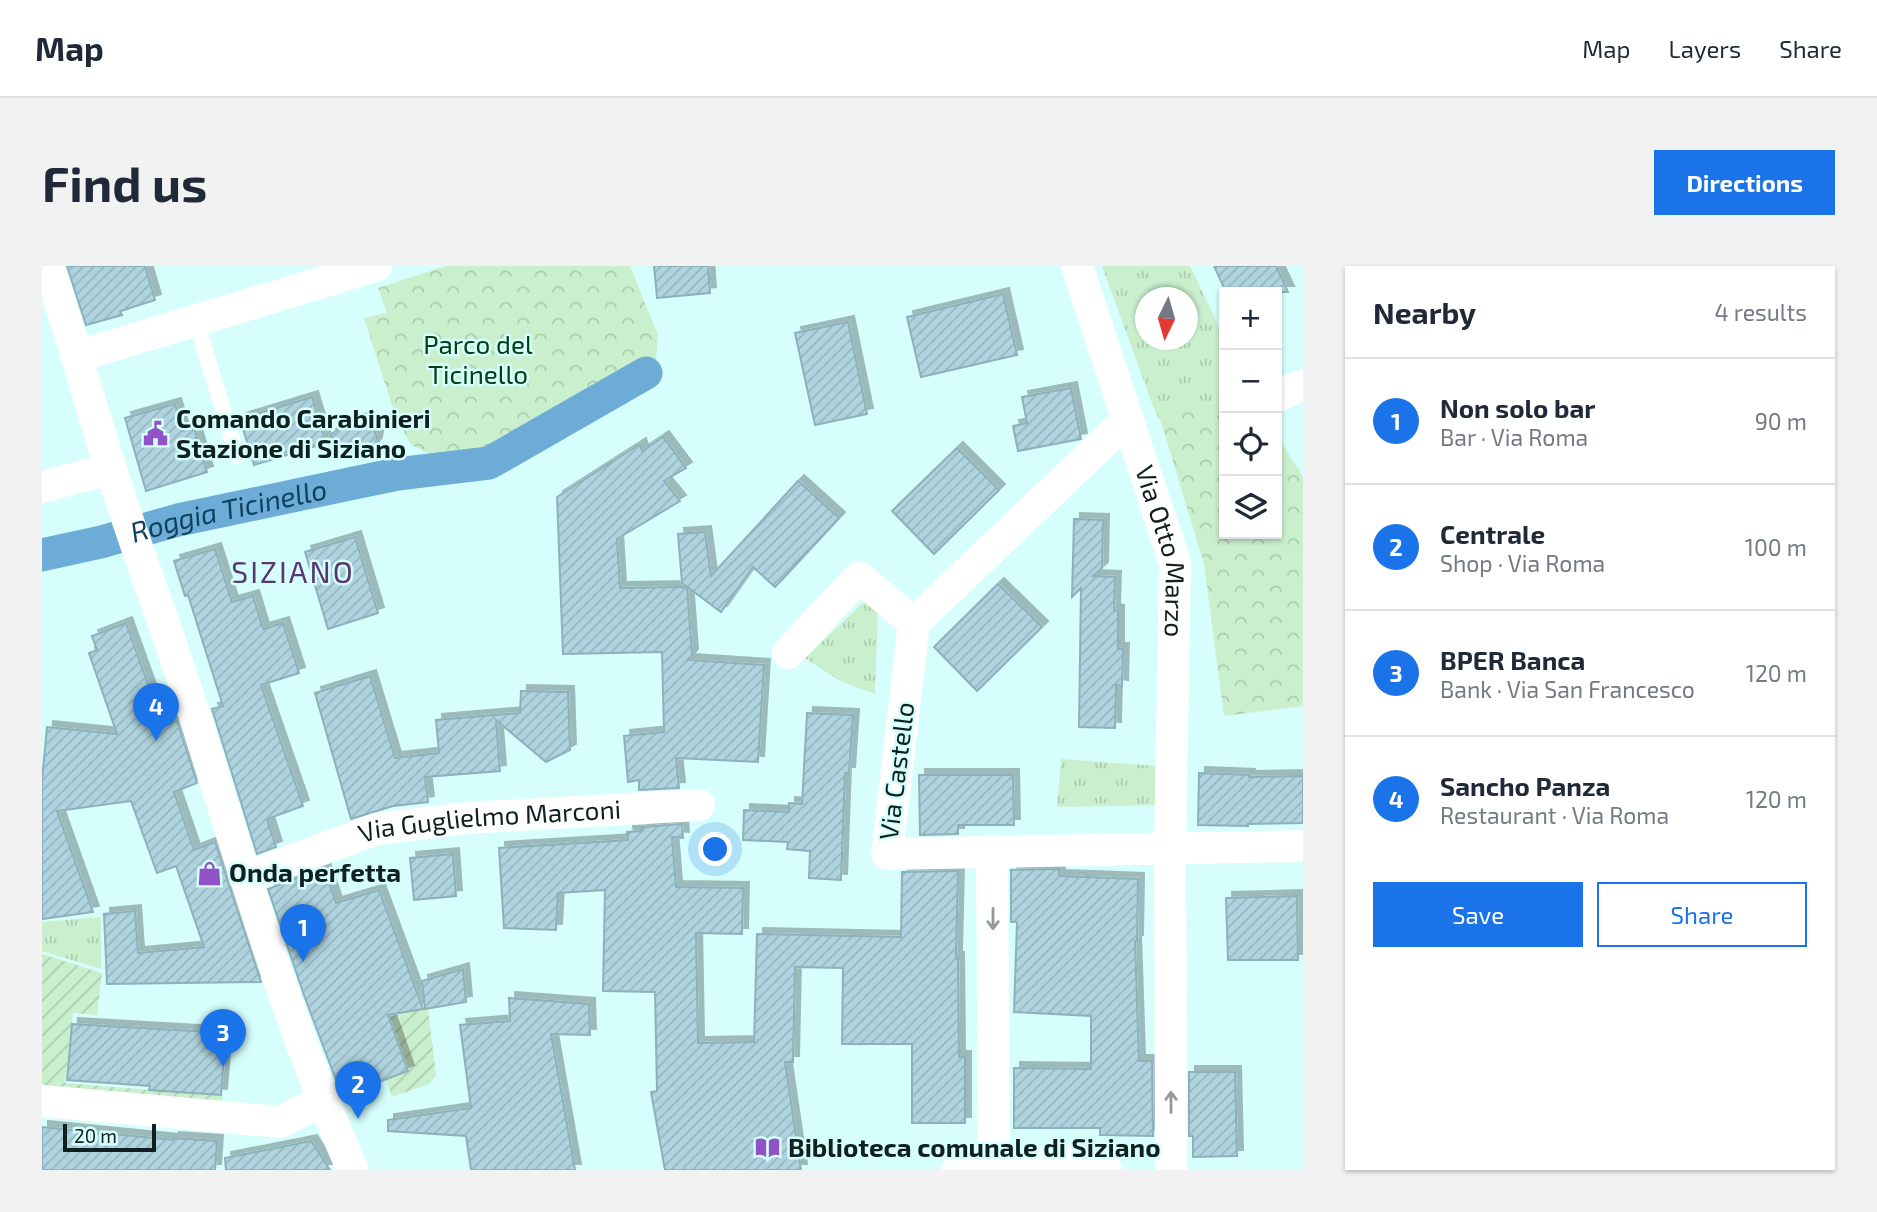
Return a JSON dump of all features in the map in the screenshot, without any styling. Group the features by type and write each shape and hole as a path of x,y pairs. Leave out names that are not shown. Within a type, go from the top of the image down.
{"street":[{"path":"48,266 245,878 323,1101 353,1170"},
{"path":"78,356 376,266"},
{"name":"Via Otto Marzo","path":"1077,266 1175,563 1170,848"},
{"path":"1282,394 1303,385"},
{"path":"788,653 859,576 915,623 1127,420"},
{"path":"42,487 111,468"},
{"name":"Via Castello","path":"915,623 887,855 1303,846"},
{"name":"Via Guglielmo Marconi","path":"245,878 376,829 466,818 699,805"},
{"path":"1170,848 1171,1170"},
{"path":"992,851 994,1164"},
{"path":"42,1101 280,1122 323,1101"},
{"path":"957,1170 994,1164 1068,1163 1106,1170"}],"lane":[{"path":"196,321 237,456"}],"green space":[{"name":"Parco del Ticinello","path":"446,266 630,266 658,335 656,359 587,400 517,448 482,455 437,457 411,445 396,418 364,318 387,313 378,288"},
{"path":"1102,266 1190,266 1219,327 1219,402 1153,406"},
{"path":"1219,402 1219,539 1282,539 1282,443 1303,477 1303,706 1224,716 1204,564 1162,425 1153,406"},
{"path":"866,600 878,608 875,694 840,681 805,658"},
{"path":"1061,759 1157,766 1159,805 1057,807"},
{"path":"101,917 101,969 42,951 42,922"},
{"path":"42,954 102,973 97,1015 73,1013 65,1083 222,1096 221,1114 42,1098"},
{"path":"428,1008 436,1075 429,1084 392,1097 386,1079 408,1071 401,1052 365,1022"}],"building":[{"path":"67,266 145,266 155,300 120,311 122,315 86,325"},
{"path":"654,266 708,266 710,293 657,298"},
{"path":"1214,266 1276,266 1288,292 1282,292 1282,287 1224,287"},
{"path":"1003,294 1017,355 921,377 907,317"},
{"path":"848,322 867,414 815,425 795,333"},
{"path":"1071,388 1081,439 1018,451 1013,426 1027,423 1022,397"},
{"path":"312,397 326,443 254,465 240,419"},
{"path":"175,404 183,431 194,428 207,472 146,491 125,418"},
{"path":"362,419 372,426 377,437 376,443 369,453 352,455 330,435 350,421"},
{"path":"663,437 686,468 664,481 680,501 617,539 620,588 687,587 692,655 688,660 764,665 758,762 676,758 679,788 639,790 639,780 628,782 624,736 664,732 662,652 563,654 557,497 640,444 642,451"},
{"path":"957,448 999,490 934,554 892,511"},
{"path":"798,481 839,518 775,587 753,567 721,612 682,583 678,534 705,532 711,576"},
{"path":"1074,519 1103,520 1102,568 1093,576 1115,577 1114,610 1118,611 1118,649 1123,649 1122,686 1116,685 1115,728 1079,727 1081,588 1072,597"},
{"path":"355,537 378,613 328,629 305,552"},
{"path":"215,549 232,602 253,596 263,629 283,623 299,673 261,685 303,806 267,819 276,847 257,854 212,709 223,706 188,595 185,596 174,561"},
{"path":"998,584 1042,627 977,691 934,647"},
{"path":"126,623 163,726 177,721 197,783 174,792 194,850 215,842 261,982 107,984 104,914 135,911 138,953 204,947 176,866 157,873 131,801 57,811 93,912 42,919 42,780 47,727 117,734 89,653 97,650 92,636"},
{"path":"370,676 395,758 439,753 436,720 520,713 521,691 568,692 570,750 546,762 496,720 500,771 425,777 428,802 393,806 351,819 315,693"},
{"path":"807,713 853,715 849,773 845,773 841,880 809,878 810,851 787,849 788,842 743,840 744,810 789,812 789,803 802,804"},
{"path":"1199,773 1249,777 1303,776 1303,823 1198,825"},
{"path":"919,775 1013,775 1014,825 958,825 958,834 920,835"},
{"path":"682,824 683,838 672,837 676,887 743,888 742,934 696,933 698,1043 754,1042 757,934 901,937 902,872 958,871 956,958 959,1057 965,1057 965,1123 912,1123 912,1044 842,1044 843,968 795,967 793,1062 785,1062 801,1170 665,1170 651,1092 657,1091 655,992 603,991 605,890 558,893 556,930 504,928 499,848 628,840 627,832 642,831 642,827"},
{"path":"453,854 456,896 414,900 410,858"},
{"path":"324,868 336,903 379,890 423,1009 388,1015 408,1071 342,1096 268,889"},
{"path":"1059,869 1059,876 1138,879 1135,941 1139,1061 1152,1061 1153,1136 1100,1135 1100,1128 1014,1128 1014,1068 1091,1069 1091,1016 1014,1012 1017,922 1011,922 1011,870"},
{"path":"1297,896 1298,960 1228,960 1226,898"},
{"path":"463,969 466,1002 425,1009 422,981"},
{"path":"509,998 589,1004 590,1035 551,1034 575,1170 471,1170 466,1136 388,1131 388,1120 471,1108 460,1025 510,1021"},
{"path":"72,1024 226,1033 221,1095 67,1080"},
{"path":"1189,1072 1235,1072 1237,1156 1193,1157 1193,1136 1189,1136"},
{"path":"42,1127 173,1140 217,1141 215,1170 42,1170"},
{"path":"311,1141 330,1170 226,1170 225,1158"}],"waterway":[{"name":"Roggia Ticinello","path":"42,555 101,542 178,520 397,474 489,463 646,373"}],"place":[{"name":"Comando Carabinieri Stazione di Siziano","path":"156,434"},
{"name":"Sancho Panza","path":"156,741"},
{"name":"Onda perfetta","path":"209,873"},
{"name":"Non solo bar","path":"303,962"},
{"name":"BPER Banca","path":"223,1067"},
{"name":"Centrale","path":"358,1119"},
{"name":"Biblioteca comunale di Siziano","path":"768,1148"}],"district":[{"name":"SIZIANO","path":"293,573"}]}
